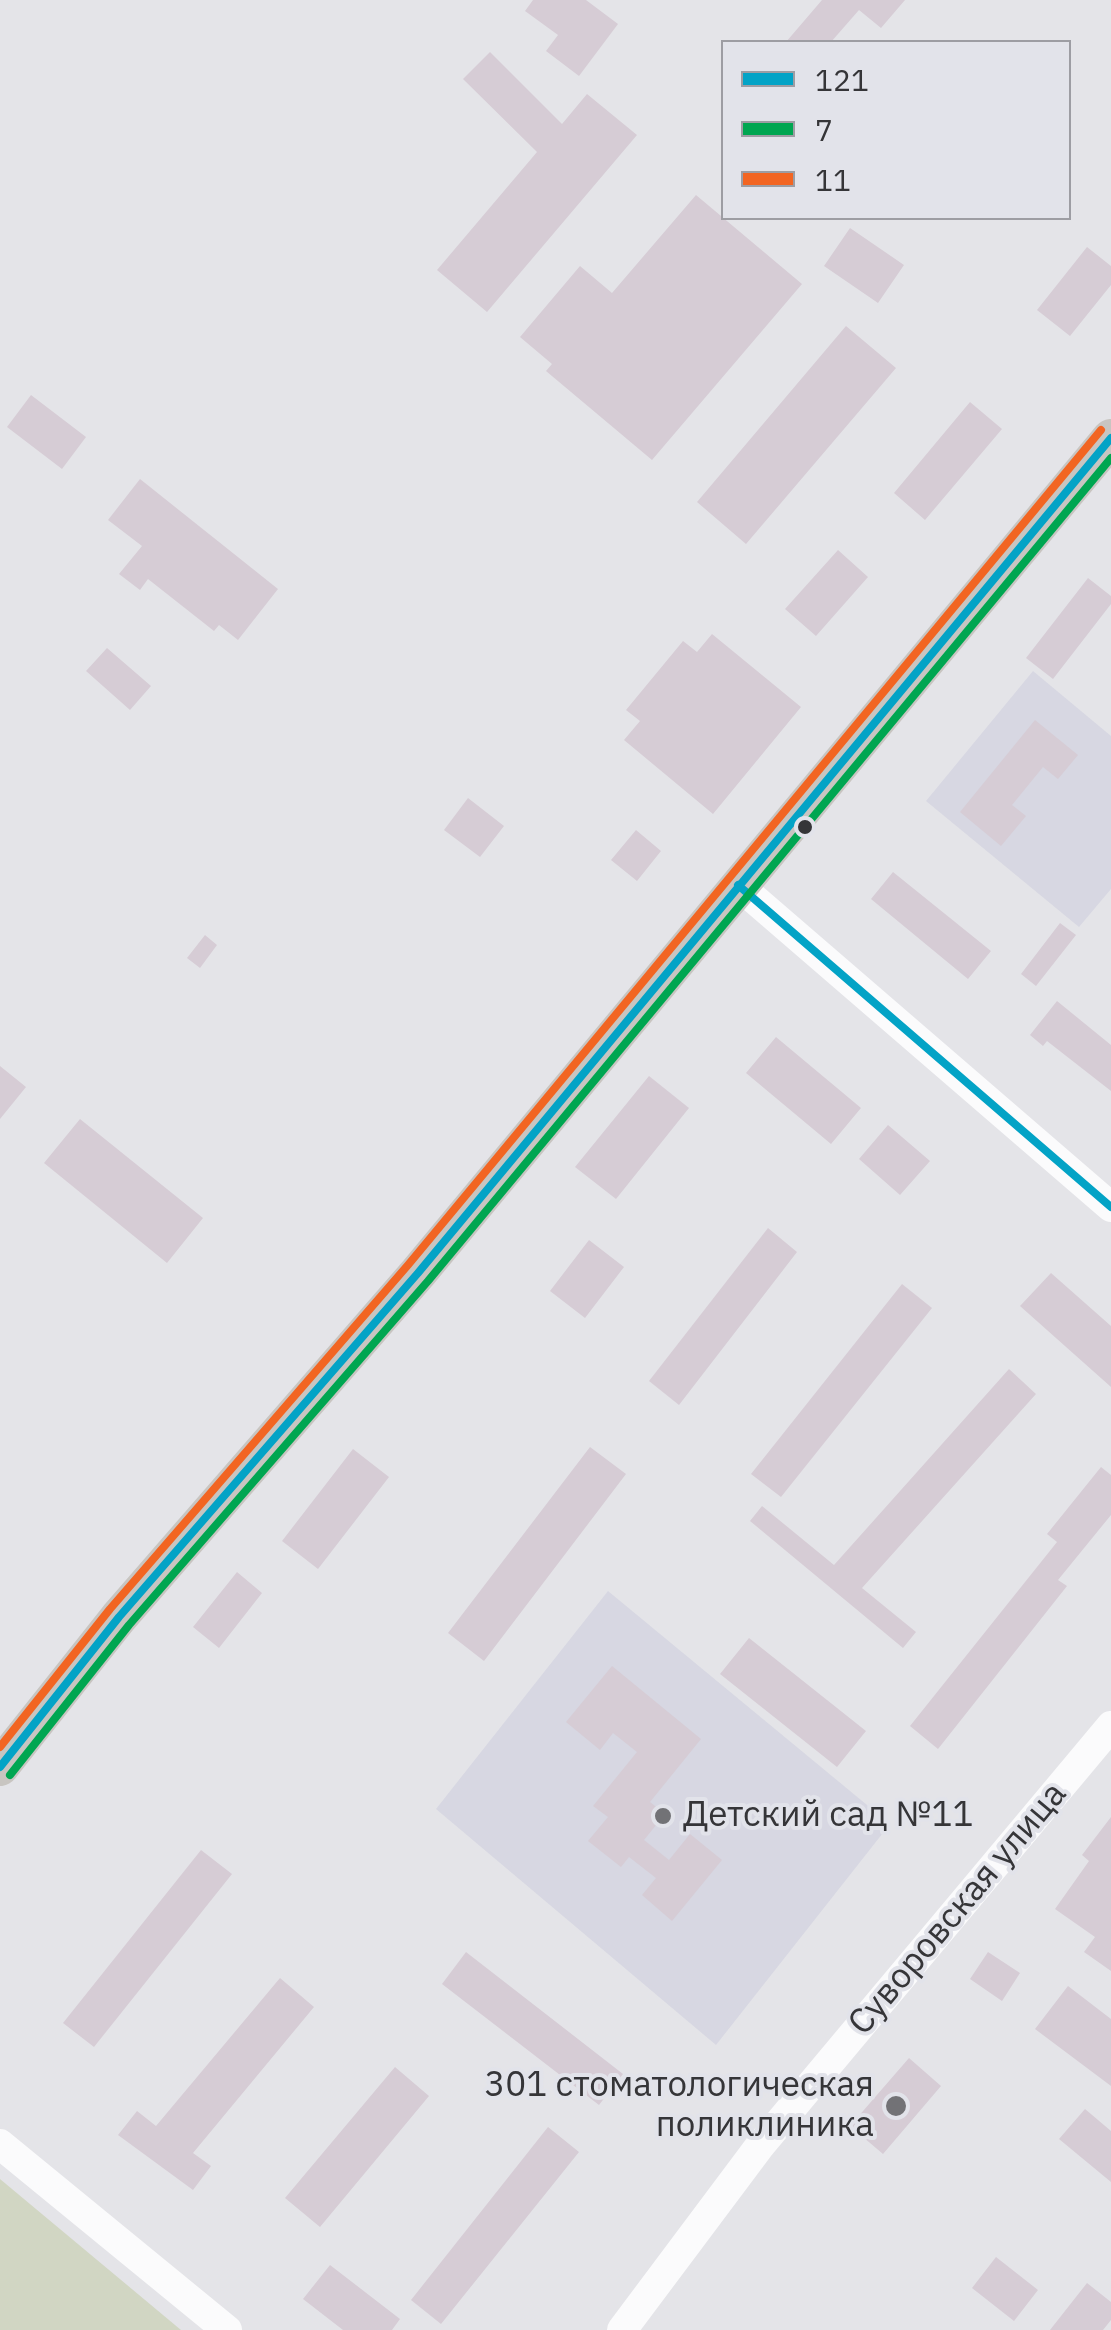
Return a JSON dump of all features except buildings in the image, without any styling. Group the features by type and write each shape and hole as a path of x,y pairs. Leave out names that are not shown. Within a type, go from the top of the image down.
{"main road":[{"path":"0,1767 119,1616 430,1258 1111,438"}],"street":[{"path":"738,884 1111,1207"},
{"name":"Суворовская улица","path":"622,2330 759,2148 1111,1726"},
{"path":"0,2144 227,2330"}],"shaded area":[{"path":"1033,671 1111,736 1111,889 1079,927 926,801"},
{"name":"Детский сад №11","path":"608,1591 890,1824 716,2045 436,1809"}],"green space":[{"path":"0,2179 181,2330 0,2330"}],"transit line":[{"name":"11","path":"0,1747 110,1609 408,1265 1101,430"},
{"name":"121","path":"0,1767 119,1617 418,1273 1111,438"},
{"name":"7","path":"10,1775 129,1625 428,1281 1111,458"},
{"name":"121","path":"738,885 1111,1207"}],"place":[{"name":"Детский сад №11","path":"663,1816"},
{"name":"301 стоматологическая поликлиника","path":"896,2106"}]}
